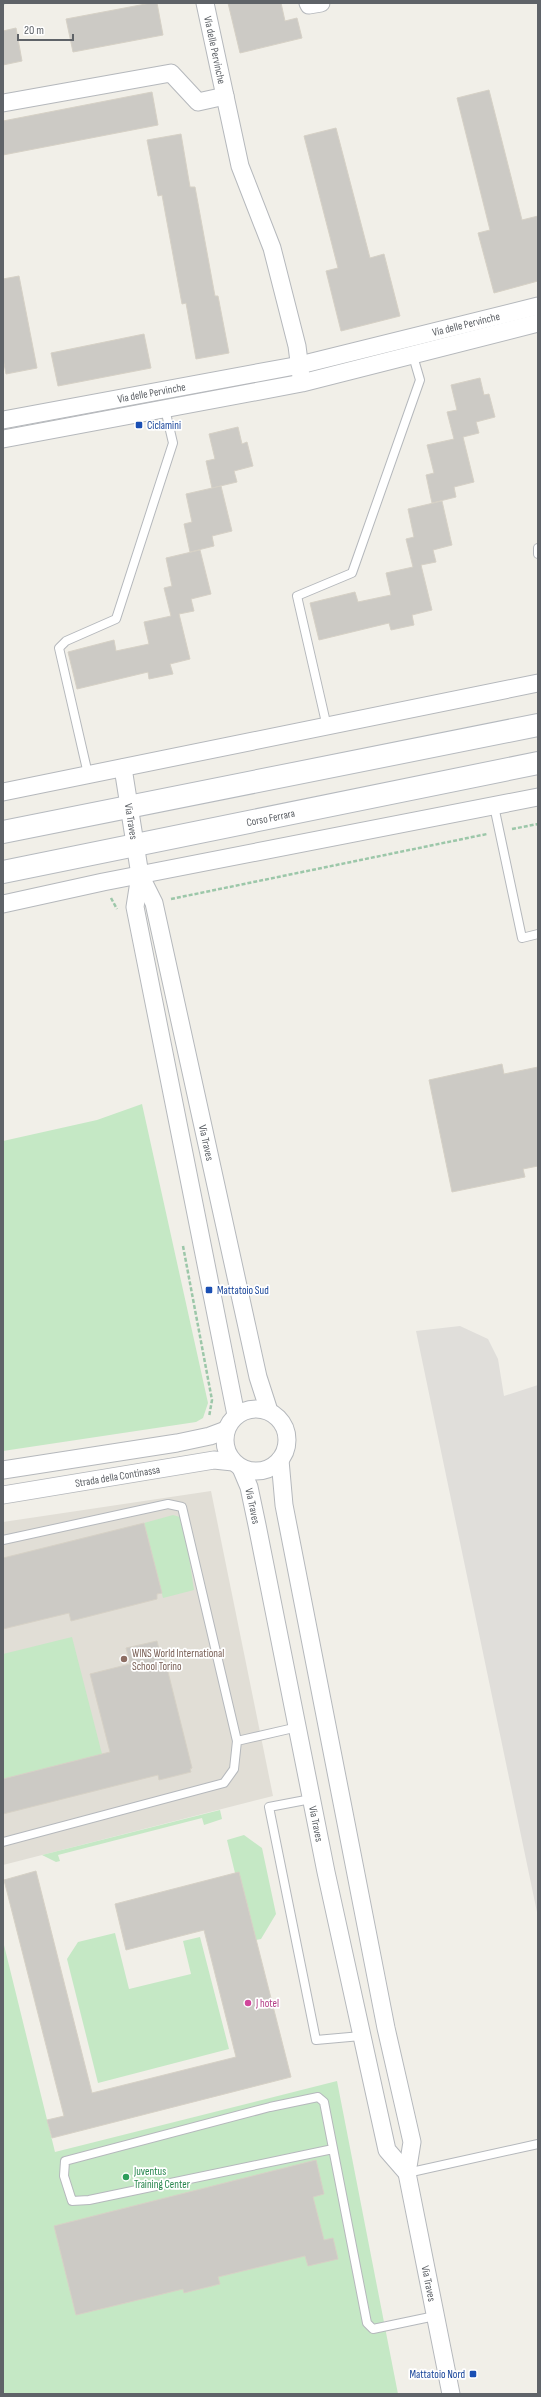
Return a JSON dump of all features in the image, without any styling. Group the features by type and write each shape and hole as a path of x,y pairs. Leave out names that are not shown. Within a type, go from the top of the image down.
{"main road":[{"path":"3,832 538,725"},
{"name":"Corso Ferrara","path":"3,872 538,762"}],"street":[{"name":"Via delle Pervinche","path":"205,3 240,166 272,248 300,365 302,383"},
{"path":"308,3 309,5 321,3"},
{"name":"Via delle Pervinche","path":"3,103 171,73 198,102 225,96"},
{"name":"Via delle Pervinche","path":"3,420 300,365 538,306"},
{"name":"Via delle Pervinche","path":"3,439 302,383 538,324"},
{"path":"3,792 538,683"},
{"name":"Via Traves","path":"123,768 130,807 134,846 140,875 154,903 258,1377 269,1412"},
{"path":"3,904 103,882 538,797"},
{"name":"Via Traves","path":"140,875 135,907 236,1415"},
{"path":"252,1409 269,1412 283,1424 286,1433 285,1452 280,1460 272,1467 262,1471 252,1471 237,1465 225,1447 226,1430 236,1415 252,1409"},
{"name":"Strada della Continassa","path":"3,1470 177,1443 210,1436 226,1430"},
{"name":"Strada della Continassa","path":"3,1494 214,1460 237,1465"},
{"name":"Via Traves","path":"280,1460 284,1505 386,2028 412,2142 407,2173 451,2394"},
{"name":"Via Traves","path":"237,1465 249,1487 361,2036 387,2150 407,2173"}],"lane":[{"path":"327,727 297,596 352,573 420,380 413,356"},
{"name":"Via delle Pervinche","path":"88,774 59,648 66,641 116,619 173,443 165,408"},
{"path":"538,548 538,554"},
{"path":"494,806 522,938 538,934"},
{"path":"3,1540 168,1504 182,1507 237,1741 234,1769 224,1783 3,1842"},
{"path":"237,1741 298,1727"},
{"path":"312,1799 269,1808 316,2040 361,2036"},
{"path":"333,2149 89,2200 72,2201 64,2176 66,2161 270,2107 318,2097 324,2102 367,2323 373,2329 436,2316"},
{"path":"407,2173 538,2144"}],"path":[{"path":"154,903 538,824"},
{"path":"103,882 117,911 135,907"},
{"path":"182,1245 212,1400 212,1413 207,1423"}],"shaded area":[{"path":"460,1326 488,1339 498,1359 504,1396 538,1385 538,1917 416,1331"},
{"name":"WINS World International School Torino","path":"211,1491 273,1796 3,1865 3,1522"}],"green space":[{"path":"142,1104 208,1403 203,1418 196,1422 3,1451 3,1141 97,1120"},
{"path":"173,1515 180,1517 184,1523 194,1590 163,1598 144,1523"},
{"path":"72,1637 102,1754 3,1779 3,1654"},
{"path":"220,1810 222,1819 204,1825 202,1818 58,1855 60,1861 56,1862 42,1855"},
{"path":"244,1835 262,1848 276,1914 261,1939 256,1940 239,1873 235,1873 227,1840"},
{"path":"115,1933 129,1989 191,1974 183,1941 200,1937 229,2049 98,2083 67,1959 78,1942"},
{"name":"Juventus Training Center","path":"3,1941 55,2152 337,2081 398,2394 3,2394"}],"building":[{"path":"157,3 163,35 73,52 66,19"},
{"path":"228,3 281,3 285,21 297,18 302,38 240,53"},
{"path":"16,28 22,61 3,65 3,31"},
{"path":"489,90 522,220 538,216 538,281 494,293 478,233 490,230 457,98"},
{"path":"152,92 158,125 3,155 3,121"},
{"path":"336,128 370,258 384,254 400,316 341,331 326,271 338,268 304,136"},
{"path":"181,134 190,187 195,187 215,296 218,296 229,353 196,359 186,303 182,304 162,195 158,196 147,140"},
{"path":"19,276 37,368 6,374 3,358 3,279"},
{"path":"144,334 151,368 58,386 51,353"},
{"path":"480,378 484,395 489,394 495,417 476,422 479,433 463,437 474,482 454,487 456,497 432,503 426,475 434,473 427,445 454,439 447,412 457,410 451,385"},
{"path":"238,427 242,444 247,442 253,466 234,471 237,482 212,488 206,461 215,459 209,434"},
{"path":"221,486 232,531 212,536 214,546 190,552 184,524 192,522 186,494"},
{"path":"442,501 452,545 433,550 436,562 421,565 432,610 412,615 414,625 391,630 389,623 319,640 310,603 355,592 358,602 391,595 386,573 413,567 406,539 414,537 408,509"},
{"path":"200,550 211,594 191,599 194,611 179,614 190,659 170,664 173,674 149,679 148,672 77,689 68,652 114,640 116,651 149,644 144,622 171,616 164,588 172,586 166,558"},
{"path":"502,1064 504,1074 538,1067 538,1166 523,1169 525,1177 452,1192 429,1080"},
{"path":"144,1523 162,1593 157,1594 157,1599 71,1621 69,1613 3,1629 3,1558"},
{"path":"157,1641 159,1649 162,1648 192,1768 190,1769 191,1772 159,1780 158,1775 3,1814 3,1779 110,1752 90,1674 130,1664 126,1648"},
{"name":"J hotel","path":"36,1871 92,2093 236,2057 204,1930 126,1950 115,1904 239,1872 291,2077 52,2138 47,2120 64,2116 4,1880"},
{"path":"316,2160 324,2194 313,2197 324,2240 333,2238 338,2259 308,2266 305,2256 218,2277 220,2284 184,2293 183,2289 76,2315 54,2226"}],"place":[{"name":"Ciclamini","path":"139,425"},
{"name":"Mattatoio Sud","path":"209,1290"},
{"name":"WINS World International School Torino","path":"124,1659"},
{"name":"J hotel","path":"248,2003"},
{"name":"Juventus Training Center","path":"126,2177"},
{"name":"Mattatoio Nord","path":"473,2374"}]}
